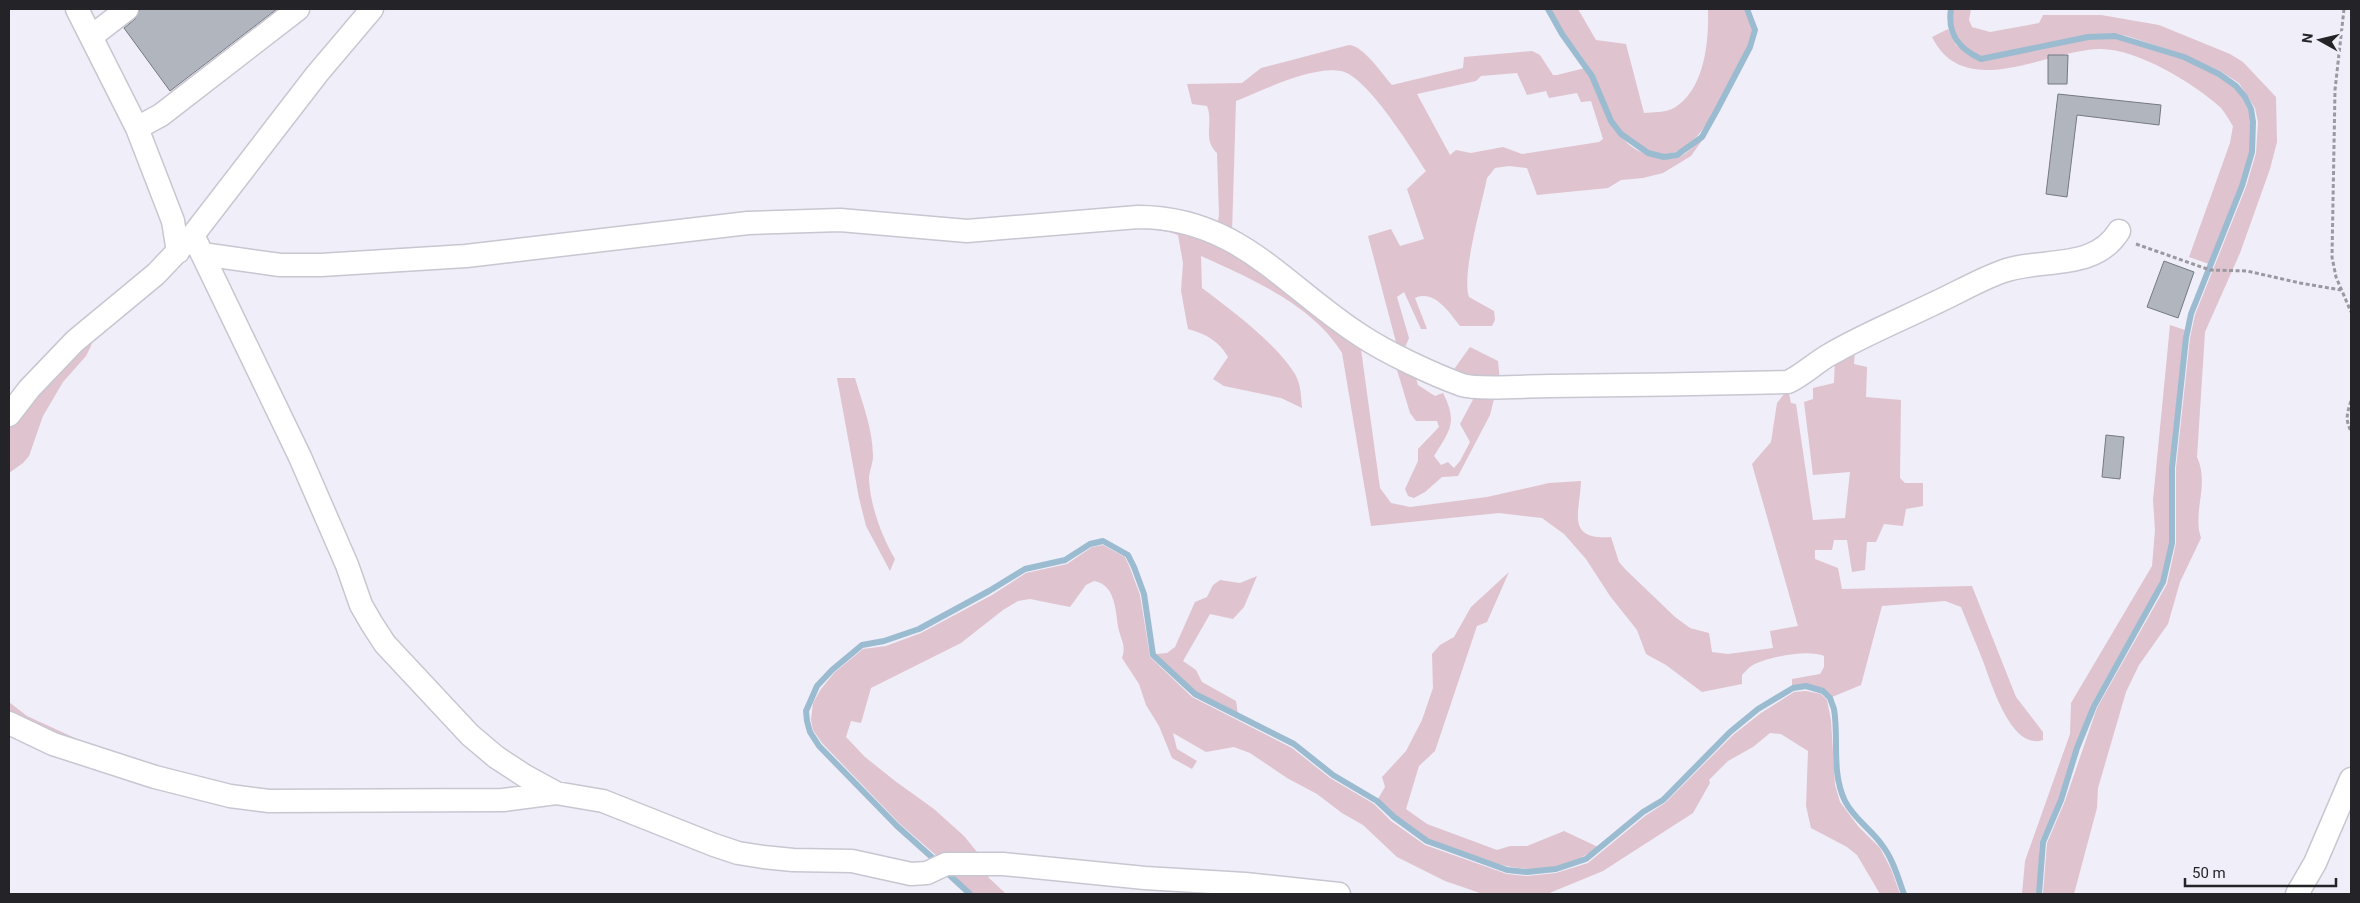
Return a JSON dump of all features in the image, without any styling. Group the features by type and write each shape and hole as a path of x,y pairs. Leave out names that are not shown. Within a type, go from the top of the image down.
{"street":[{"path":"78,9 137,128 173,221 178,252"},
{"path":"92,36 127,9"},
{"path":"137,128 161,115 298,9"},
{"path":"198,245 317,74 372,9"},
{"path":"9,416 29,390 75,341 156,274 178,252 198,245 280,266 341,265 466,256 748,223 840,220 967,231 1138,217 1164,217 1211,230 1234,241 1280,273 1360,335 1412,362 1464,385 1534,386 1788,382 1804,374 1827,356 1856,341 2001,272 2028,264 2083,259 2100,252 2116,237"},
{"path":"198,245 300,456 347,565 361,605 385,644 470,735 496,757 556,793"},
{"path":"9,723 53,744 156,777 230,796 269,801 503,800 556,793 603,801 714,845 738,853 763,857 793,860 852,861 911,874 927,873 946,864 1003,864 1145,878 1245,884 1339,894"},
{"path":"2297,894 2315,864 2351,779"}],"path":[{"path":"2344,9 2335,90 2332,257 2336,277 2351,312"},
{"path":"2116,237 2210,270 2247,271 2300,284 2341,290"},
{"path":"2351,401 2346,414 2347,423 2351,431"}],"shaded area":[{"path":"1550,9 1578,9 1596,40 1626,44 1644,113 1670,110 1684,100 1693,89 1699,77 1706,49 1708,9 1744,9 1751,25 1752,36 1745,54 1719,103 1701,132 1678,151 1664,154 1641,148 1628,139 1618,128 1589,67 1560,27"},
{"path":"1953,9 1971,9 1969,20 1972,27 1990,32 2039,23 2043,15 2101,15 2159,25 2230,54 2243,62 2276,97 2277,142 2270,169 2240,253 2205,332 2197,457 2201,467 2202,478 2198,518 2201,538 2180,582 2168,624 2139,665 2126,692 2098,788 2097,808 2074,894 2043,894 2047,843 2065,801 2097,708 2167,584 2176,543 2176,468 2190,338 2195,315 2246,187 2256,153 2258,122 2255,108 2239,83 2220,71 2185,55 2116,34 2089,35 1980,57 1966,49 1957,38 1953,25"},
{"path":"1948,29 1956,45 1980,61 2085,40 2115,38 2142,44 2177,56 2210,72 2233,87 2248,108 2251,123 2249,158 2238,194 2209,264 2189,257 2230,143 2233,126 2220,107 2195,88 2163,68 2146,60 2113,50 2098,49 2077,52 2007,68 1985,70 1964,67 1946,56 1932,37"},
{"path":"1349,45 1367,55 1392,85 1463,68 1464,57 1532,51 1540,55 1553,75 1585,68 1611,122 1628,144 1640,152 1656,157 1676,158 1685,154 1703,139 1691,156 1663,173 1643,178 1621,180 1608,188 1537,195 1527,168 1509,166 1495,168 1487,178 1473,239 1467,287 1469,297 1494,311 1495,320 1492,326 1460,326 1451,314 1435,299 1422,296 1415,298 1427,329 1421,329 1404,292 1397,297 1409,338 1404,350 1397,346 1368,236 1391,229 1400,246 1424,239 1407,189 1426,171 1388,114 1352,76 1341,71 1329,70 1302,75 1236,101 1232,233 1217,227 1219,215 1217,153 1210,142 1209,112 1207,106 1192,104 1187,84 1242,83 1261,68","holes":["1517,73 1527,95 1546,91 1549,98 1577,93 1581,102 1591,101 1603,139 1599,142 1522,154 1503,147 1471,153 1456,150 1450,155 1417,94 1476,81 1481,76"]},
{"path":"1125,225 1209,236 1360,342 1380,488 1391,503 1410,507 1487,497 1549,483 1581,481 1578,522 1581,529 1587,534 1596,537 1611,537 1619,562 1626,570 1675,617 1690,628 1709,633 1712,652 1728,654 1773,648 1770,631 1798,626 1752,464 1771,442 1777,403 1788,389 1791,403 1796,404 1813,520 1845,518 1850,472 1813,475 1804,402 1813,399 1813,388 1834,383 1835,357 1855,349 1854,364 1867,367 1866,397 1901,400 1900,478 1905,483 1923,483 1923,506 1906,509 1903,526 1884,524 1876,542 1867,542 1865,570 1852,572 1847,540 1834,540 1832,550 1815,550 1815,559 1838,568 1842,589 1972,586 2016,697 2043,732 2043,740 2032,741 2021,735 2012,725 1997,698 1961,607 1945,601 1882,606 1861,685 1832,697 1814,686 1792,686 1792,679 1820,674 1824,667 1824,656 1808,653 1765,660 1750,667 1742,675 1742,684 1702,692 1666,665 1646,654 1637,630 1610,596 1586,559 1564,534 1542,518 1499,513 1371,526 1342,353 1330,336 1298,307 1279,295 1201,256 1202,288 1265,339 1287,363 1298,382 1302,408 1281,398 1224,386 1213,379 1228,357 1211,339 1201,333 1188,329 1181,291 1183,263 1178,235"},
{"path":"2170,325 2185,330 2170,468 2170,542 2161,581 2091,705 2059,799 2040,841 2037,894 2022,894 2025,861 2070,734 2071,703 2152,566 2155,530 2153,500"},
{"path":"93,335 91,346 86,356 63,382 43,416 29,456 9,473 9,429 36,393"},
{"path":"1470,347 1498,361 1500,381 1452,372"},
{"path":"1394,360 1413,369 1418,385 1435,396 1443,393 1448,403 1451,419 1450,426 1448,433 1434,456 1441,465 1448,462 1454,468 1470,442 1460,424 1476,394 1495,395 1490,415 1458,476 1442,477 1425,492 1414,498 1408,496 1405,489 1418,461 1418,449 1439,427 1437,421 1416,421 1410,413"},
{"path":"837,378 855,378 867,416 873,446 869,476 870,489 878,520 895,559 890,571 866,526"},
{"path":"1103,545 1125,557 1130,568 1140,595 1150,657 1192,697 1292,748 1330,778 1374,804 1391,821 1425,845 1507,874 1527,876 1556,873 1588,863 1645,816 1665,803 1733,735 1761,713 1794,692 1806,691 1821,694 1827,700 1831,720 1835,785 1840,802 1858,826 1880,848 1891,869 1900,894 1880,894 1857,855 1847,847 1811,828 1806,806 1808,751 1781,734 1770,733 1753,747 1728,761 1709,780 1710,783 1693,813 1603,871 1547,894 1483,894 1445,881 1397,857 1363,825 1250,753 1234,747 1206,752 1173,733 1177,749 1197,761 1192,769 1172,758 1159,726 1146,705 1139,684 1122,658 1123,644 1111,594 1102,584 1094,581 1086,585 1070,607 1030,599 1018,601 1003,610 961,643 871,688 861,723 851,721 846,737 865,757 934,809 964,836 982,858 938,857 899,823 822,743 813,730 811,720 813,703 821,689 835,672 863,649 886,646 921,633 992,595 1026,573 1067,564 1092,547"},
{"path":"1509,572 1487,622 1477,626 1435,751 1419,766 1406,809 1427,824 1497,850 1510,846 1527,846 1564,831 1598,847 1581,858 1564,865 1547,868 1530,869 1496,864 1441,844 1415,831 1378,799 1385,787 1382,777 1406,751 1422,720 1433,688 1432,654 1440,645 1454,637 1471,607"},
{"path":"1257,576 1244,607 1233,619 1210,614 1183,661 1196,670 1202,682 1236,701 1238,714 1196,692 1156,654 1167,653 1175,647 1195,602 1207,597 1213,585 1220,580 1240,583"},
{"path":"9,702 27,716 99,749 9,718"},
{"path":"992,868 988,877 1006,894 972,894 945,869"}],"building":[{"path":"140,9 277,9 170,91 124,28 135,19"},
{"path":"2048,55 2068,55 2067,84 2048,84"},
{"path":"2058,94 2161,105 2159,125 2077,115 2067,197 2046,194"},
{"path":"2164,261 2194,272 2178,318 2147,307"},
{"path":"2106,435 2124,437 2120,479 2102,477"}],"waterway":[{"path":"1548,9 1562,34 1592,76 1611,121 1621,134 1648,153 1664,157 1677,155 1702,137 1750,47 1755,30 1747,9"},
{"path":"1951,9 1951,26 1956,40 1966,50 1981,59 2088,37 2115,36 2184,57 2219,74 2236,86 2245,97 2251,109 2253,122 2252,152 2242,186 2191,314 2186,338 2172,468 2172,543 2163,582 2094,706 2077,748 2061,800 2043,842 2039,894"},
{"path":"935,860 897,826 819,746 810,732 806,711 817,686 832,670 862,645 884,641 919,629 1025,569 1065,560 1090,544 1103,541 1128,555 1134,567 1144,594 1153,655 1195,694 1294,744 1333,775 1377,801 1394,817 1427,841 1507,870 1527,872 1556,869 1586,859 1643,812 1663,800 1730,732 1758,709 1793,688 1806,686 1823,691 1830,698 1834,709 1838,779 1845,801 1853,813 1886,850 1904,894"},
{"path":"945,871 970,894"}]}
